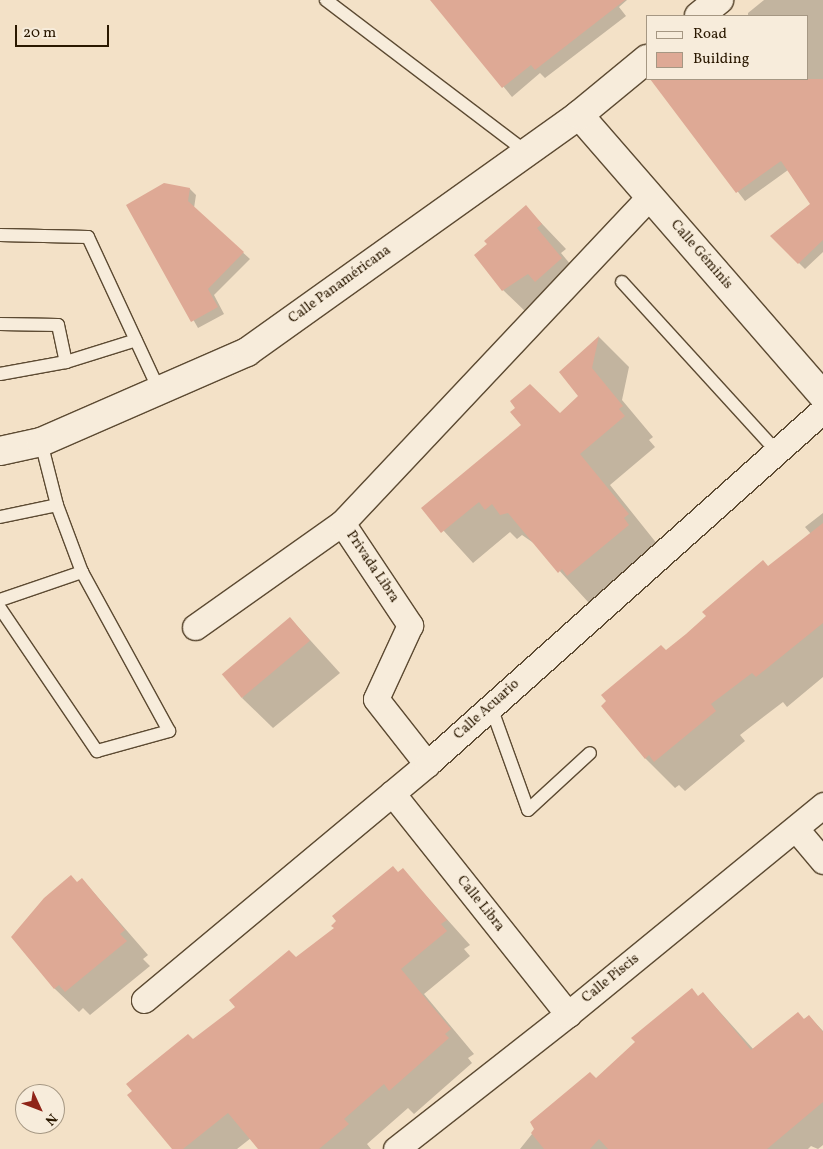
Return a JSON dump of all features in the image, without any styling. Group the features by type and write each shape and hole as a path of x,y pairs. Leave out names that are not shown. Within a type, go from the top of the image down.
{"main road":[{"path":"700,15 719,0"},
{"name":"Calle Panaméricana","path":"0,451 41,442 247,352 578,115 646,60"},
{"name":"Calle Géminis","path":"578,115 823,396"}],"street":[{"path":"342,523 650,196"},
{"name":"Calle Acuario","path":"144,1000 427,764 823,410"},
{"name":"Privada Libra","path":"195,627 342,523 410,624 376,699 427,764"},
{"name":"Calle Libra","path":"392,793 568,1014"},
{"name":"Calle Piscis","path":"396,1149 568,1014 823,805"},
{"path":"796,828 823,861"}],"lane":[{"path":"326,0 526,152"},
{"path":"0,235 88,237 159,390"},
{"path":"622,282 777,452"},
{"path":"0,324 58,325 66,362"},
{"path":"0,374 66,362 136,340"},
{"path":"0,608 97,752 170,731 82,572 57,505 41,442"},
{"path":"0,517 57,505"},
{"path":"0,600 82,572"},
{"path":"491,707 528,810 590,753"}],"building":[{"path":"430,0 625,0 535,70 531,65 502,88"},
{"path":"823,79 823,240 798,264 770,236 810,204 781,161 736,193 651,80"},
{"path":"164,183 190,188 188,201 244,252 208,289 218,307 191,322 126,205"},
{"path":"526,205 542,224 537,228 562,258 535,282 528,274 502,291 474,255 487,244 484,241"},
{"path":"599,336 592,368 623,406 619,409 625,416 580,454 629,514 624,518 629,525 567,576 562,569 558,573 508,513 500,515 492,504 485,510 479,502 441,533 421,508 521,425 510,412 515,408 510,401 530,384 560,413 578,396 559,372"},
{"path":"823,523 823,623 756,677 752,673 711,704 716,711 654,762 649,755 645,759 601,706 606,701 601,695 661,645 666,650 686,634 706,616 702,612 763,560 768,566"},
{"path":"290,617 310,641 242,698 222,674"},
{"path":"393,866 398,872 403,868 447,920 441,924 447,931 401,969 451,1029 445,1034 449,1038 389,1091 384,1084 344,1119 349,1124 319,1149 258,1149 228,1113 183,1149 172,1149 127,1095 132,1091 126,1084 188,1034 193,1039 235,1007 229,1000 289,950 296,957 334,928 331,926 336,921 332,916"},
{"path":"71,875 77,882 82,878 125,930 120,934 127,941 65,992 59,985 54,989 11,937 44,898"},
{"path":"692,988 698,996 703,992 751,1050 798,1012 804,1019 809,1015 823,1032 823,1102 767,1149 608,1149 599,1139 590,1149 544,1149 531,1133 534,1129 530,1122 590,1072 596,1078 635,1042 631,1038"}]}
